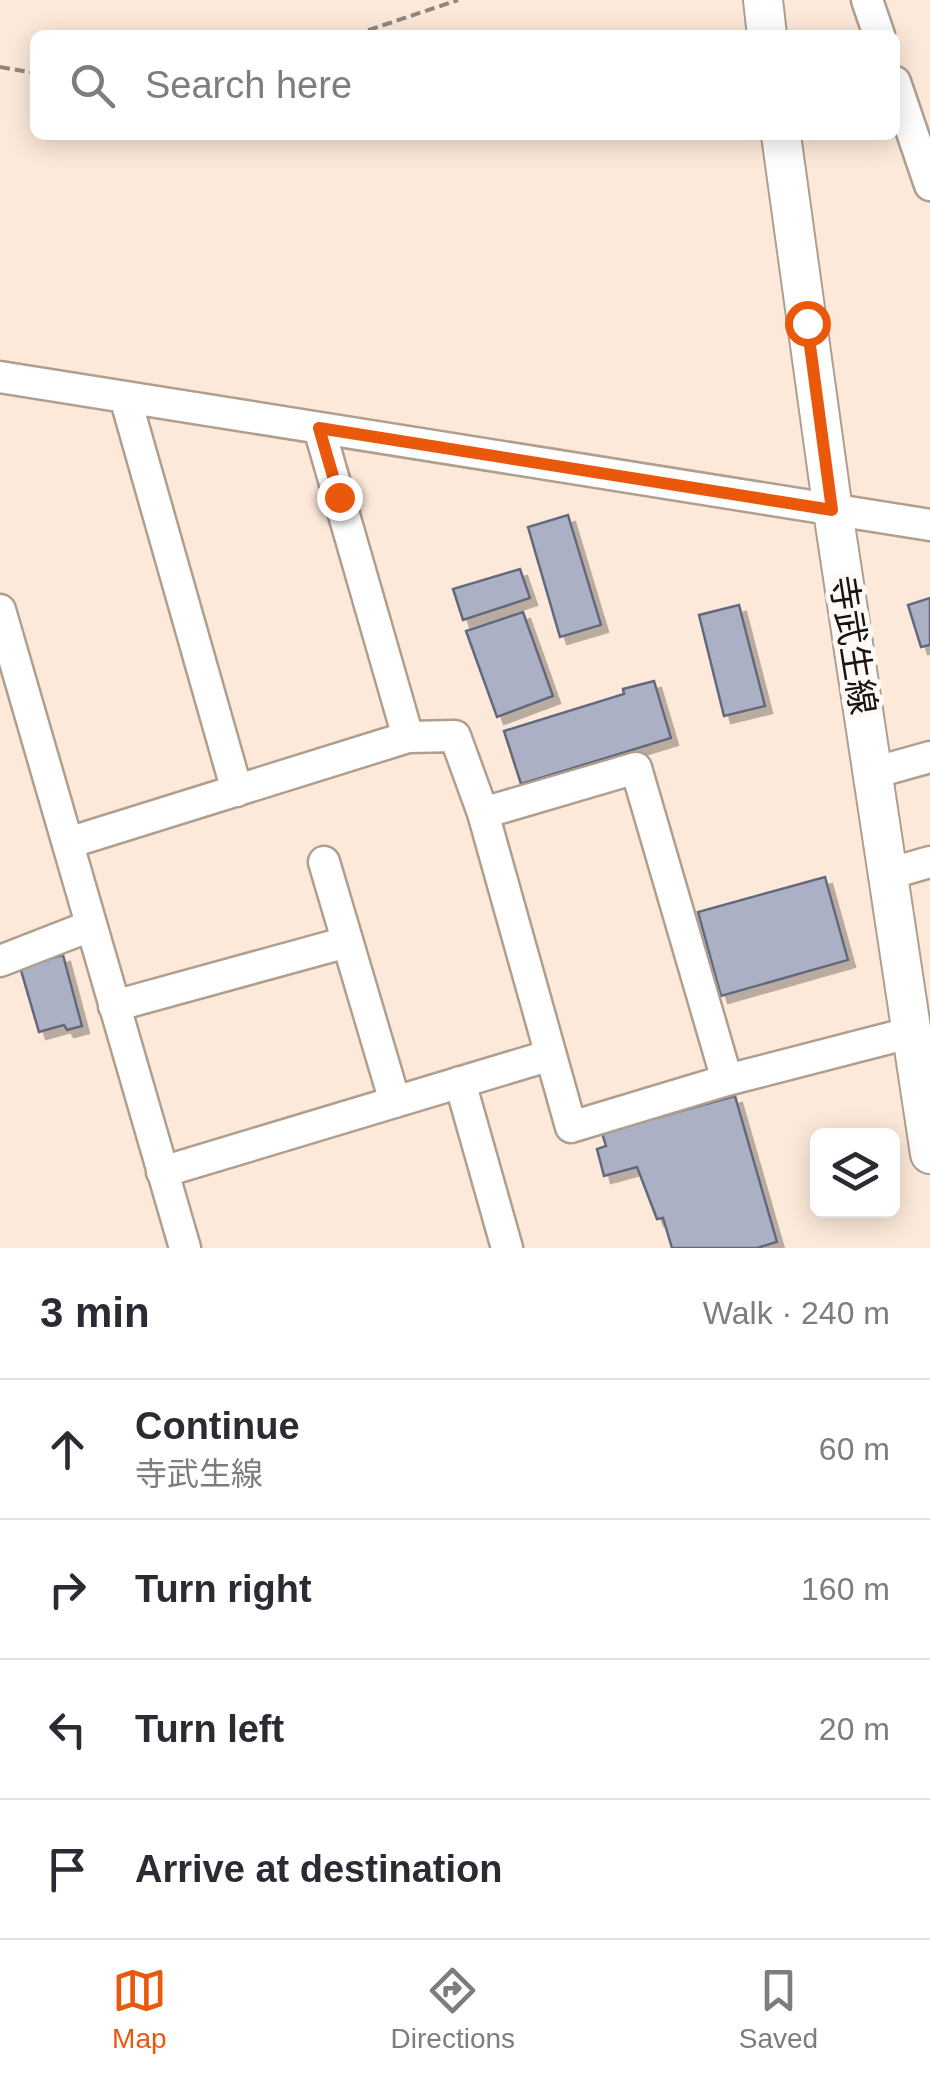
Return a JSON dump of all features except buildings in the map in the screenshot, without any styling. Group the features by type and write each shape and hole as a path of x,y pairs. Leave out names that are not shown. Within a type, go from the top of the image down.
{"main road":[{"path":"763,0 767,30"},
{"name":"寺武生線","path":"782,140 832,510 930,1154"}],"street":[{"path":"867,0 877,30"},
{"path":"900,97 930,185"},
{"path":"0,377 930,525"},
{"path":"125,397 237,790"},
{"path":"319,428 408,736"},
{"path":"0,610 185,1248"},
{"path":"68,843 408,736 455,736 483,813 571,1127 727,1080 913,1032"},
{"path":"873,773 930,756"},
{"path":"483,813 636,768 727,1080"},
{"path":"324,862 395,1102"},
{"path":"888,874 930,862"},
{"path":"0,961 90,926"},
{"path":"114,1006 347,942"},
{"path":"162,1172 550,1056"},
{"path":"460,1082 507,1248"}],"path":[{"path":"369,30 458,0"},
{"path":"0,66 30,73"}],"route":[{"path":"339,497 319,428 832,510 807,323"}]}
